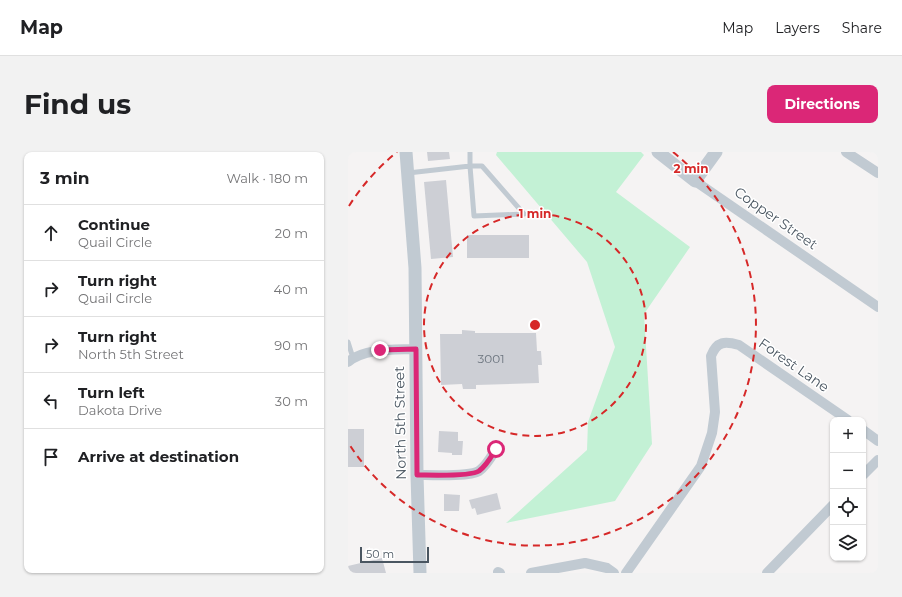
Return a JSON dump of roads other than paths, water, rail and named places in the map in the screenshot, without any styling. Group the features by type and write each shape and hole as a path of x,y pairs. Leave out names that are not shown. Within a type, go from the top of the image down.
{"street":[{"name":"North 5th Street","path":"406,152 415,268 417,475 420,573"},
{"name":"Copper Street","path":"658,152 695,181 878,307"},
{"path":"695,181 716,152"},
{"path":"849,153 878,173"},
{"name":"Forest Lane","path":"626,573 701,466 712,433 715,412 711,356 714,348 721,343 730,342 739,345 844,417"},
{"path":"350,360 380,350 416,349"},
{"path":"866,432 878,441"},
{"path":"417,475 465,474 478,472 490,461 496,449"},
{"path":"866,472 878,460"},
{"path":"766,573 830,507"},
{"path":"531,573 585,563 607,568 614,573"}],"lane":[{"path":"408,173 470,166 482,166 524,214 474,216 470,166 470,152"},
{"path":"348,342 350,360"}]}
